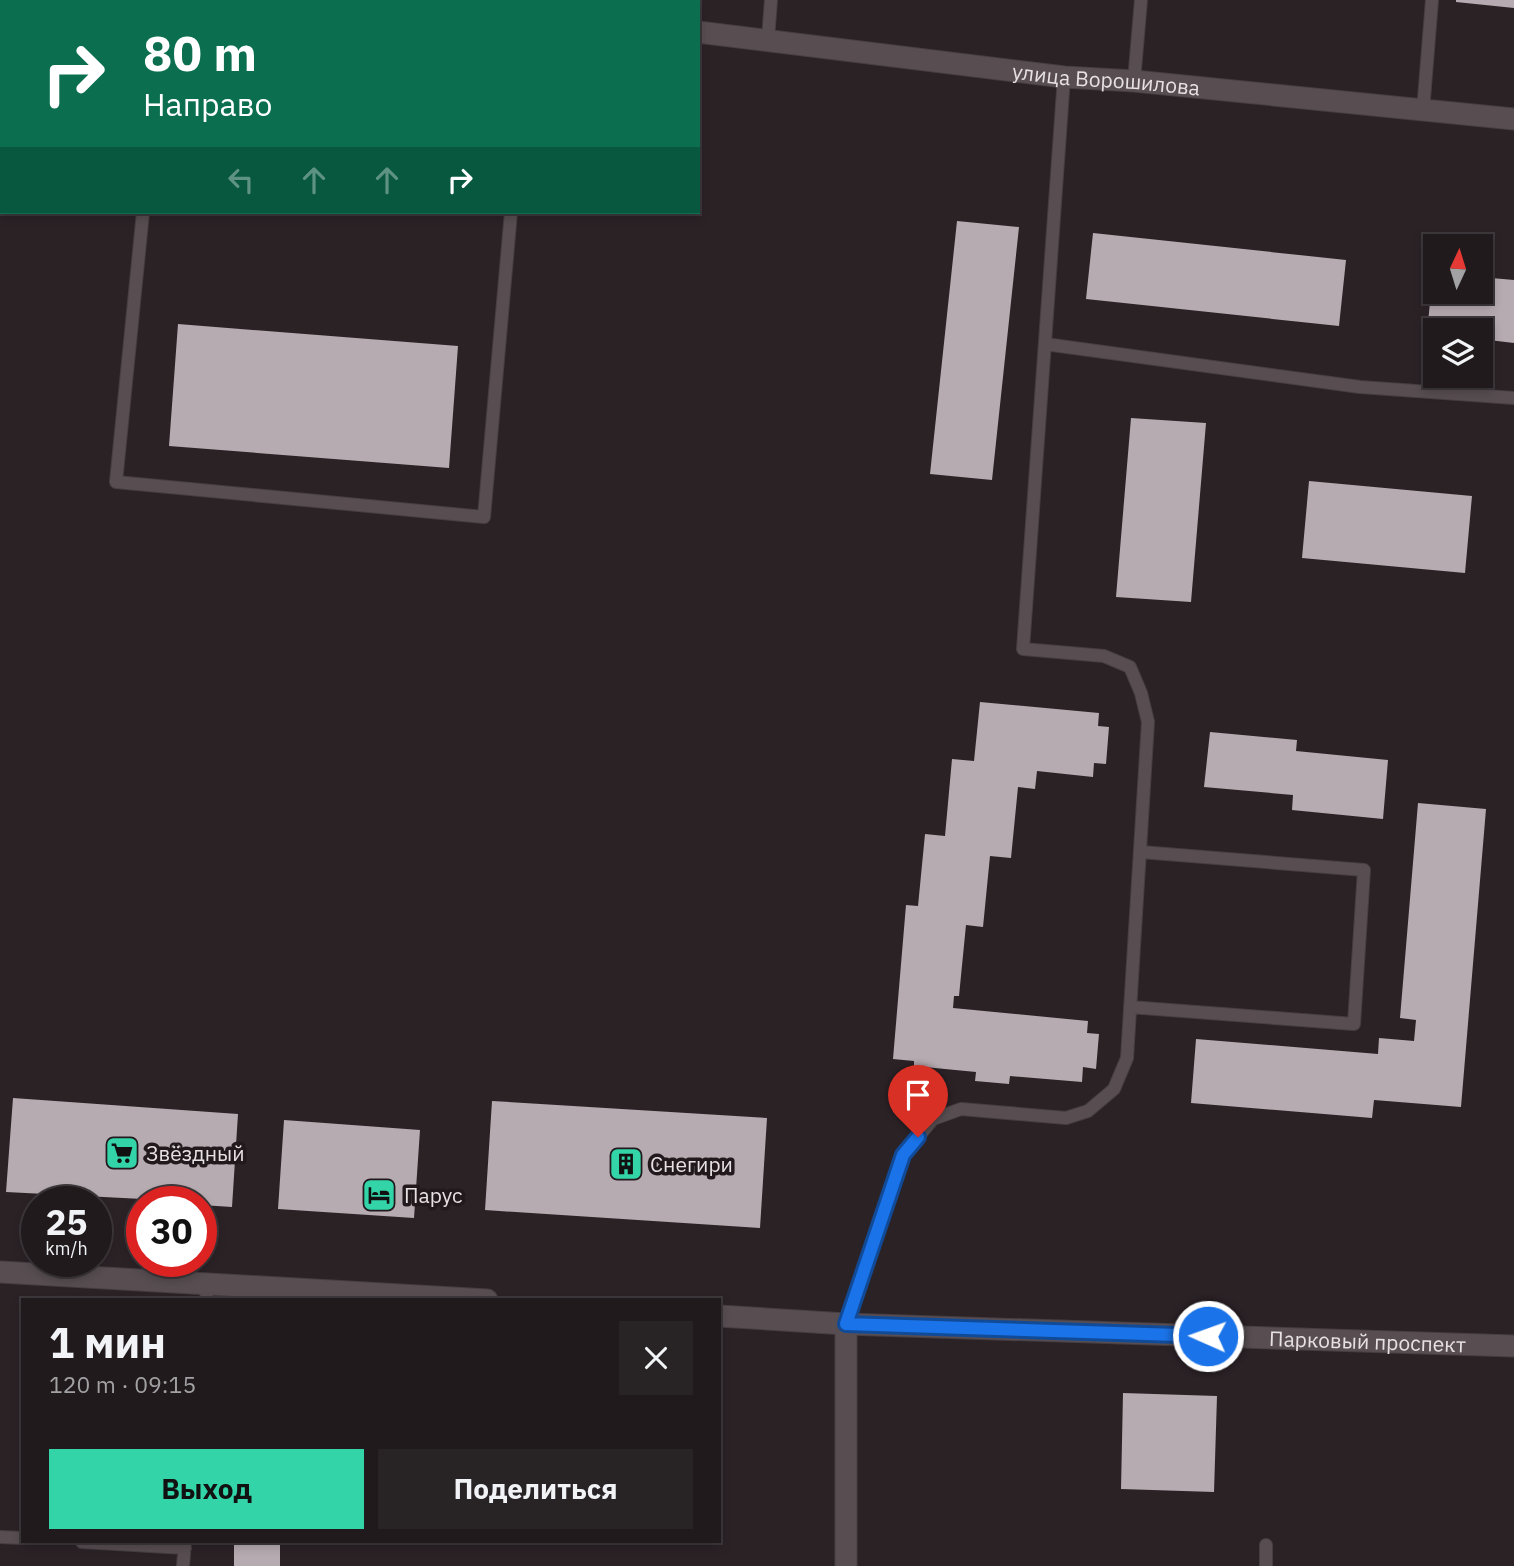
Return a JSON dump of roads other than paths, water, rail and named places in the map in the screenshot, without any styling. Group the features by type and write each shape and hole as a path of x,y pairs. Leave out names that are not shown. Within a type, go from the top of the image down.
{"street":[{"name":"улица Ворошилова","path":"700,32 1063,77 1134,80 1514,119"},
{"path":"0,1272 207,1291 426,1298"},
{"name":"Парковый проспект","path":"721,1316 846,1324 1514,1346"},
{"path":"845,1566 846,1324"}],"lane":[{"path":"768,39 771,0"},
{"path":"1134,80 1141,0"},
{"path":"1423,111 1432,0"},
{"path":"846,1324 903,1155 933,1119 961,1109 1066,1118 1088,1111 1114,1088 1127,1058 1148,722 1141,693 1130,667 1104,656 1023,649 1063,77"},
{"path":"143,214 116,482 484,517 511,214"},
{"path":"1045,344 1360,387 1514,398"},
{"path":"1130,1007 1354,1024 1364,870 1141,852"},
{"path":"0,1537 21,1538"},
{"path":"116,1543 185,1545 183,1566"},
{"path":"1266,1545 1266,1566"}],"place":[{"name":"Звёздный","path":"122,1153"},
{"name":"Снегири","path":"626,1164"},
{"name":"Парус","path":"379,1195"}]}
